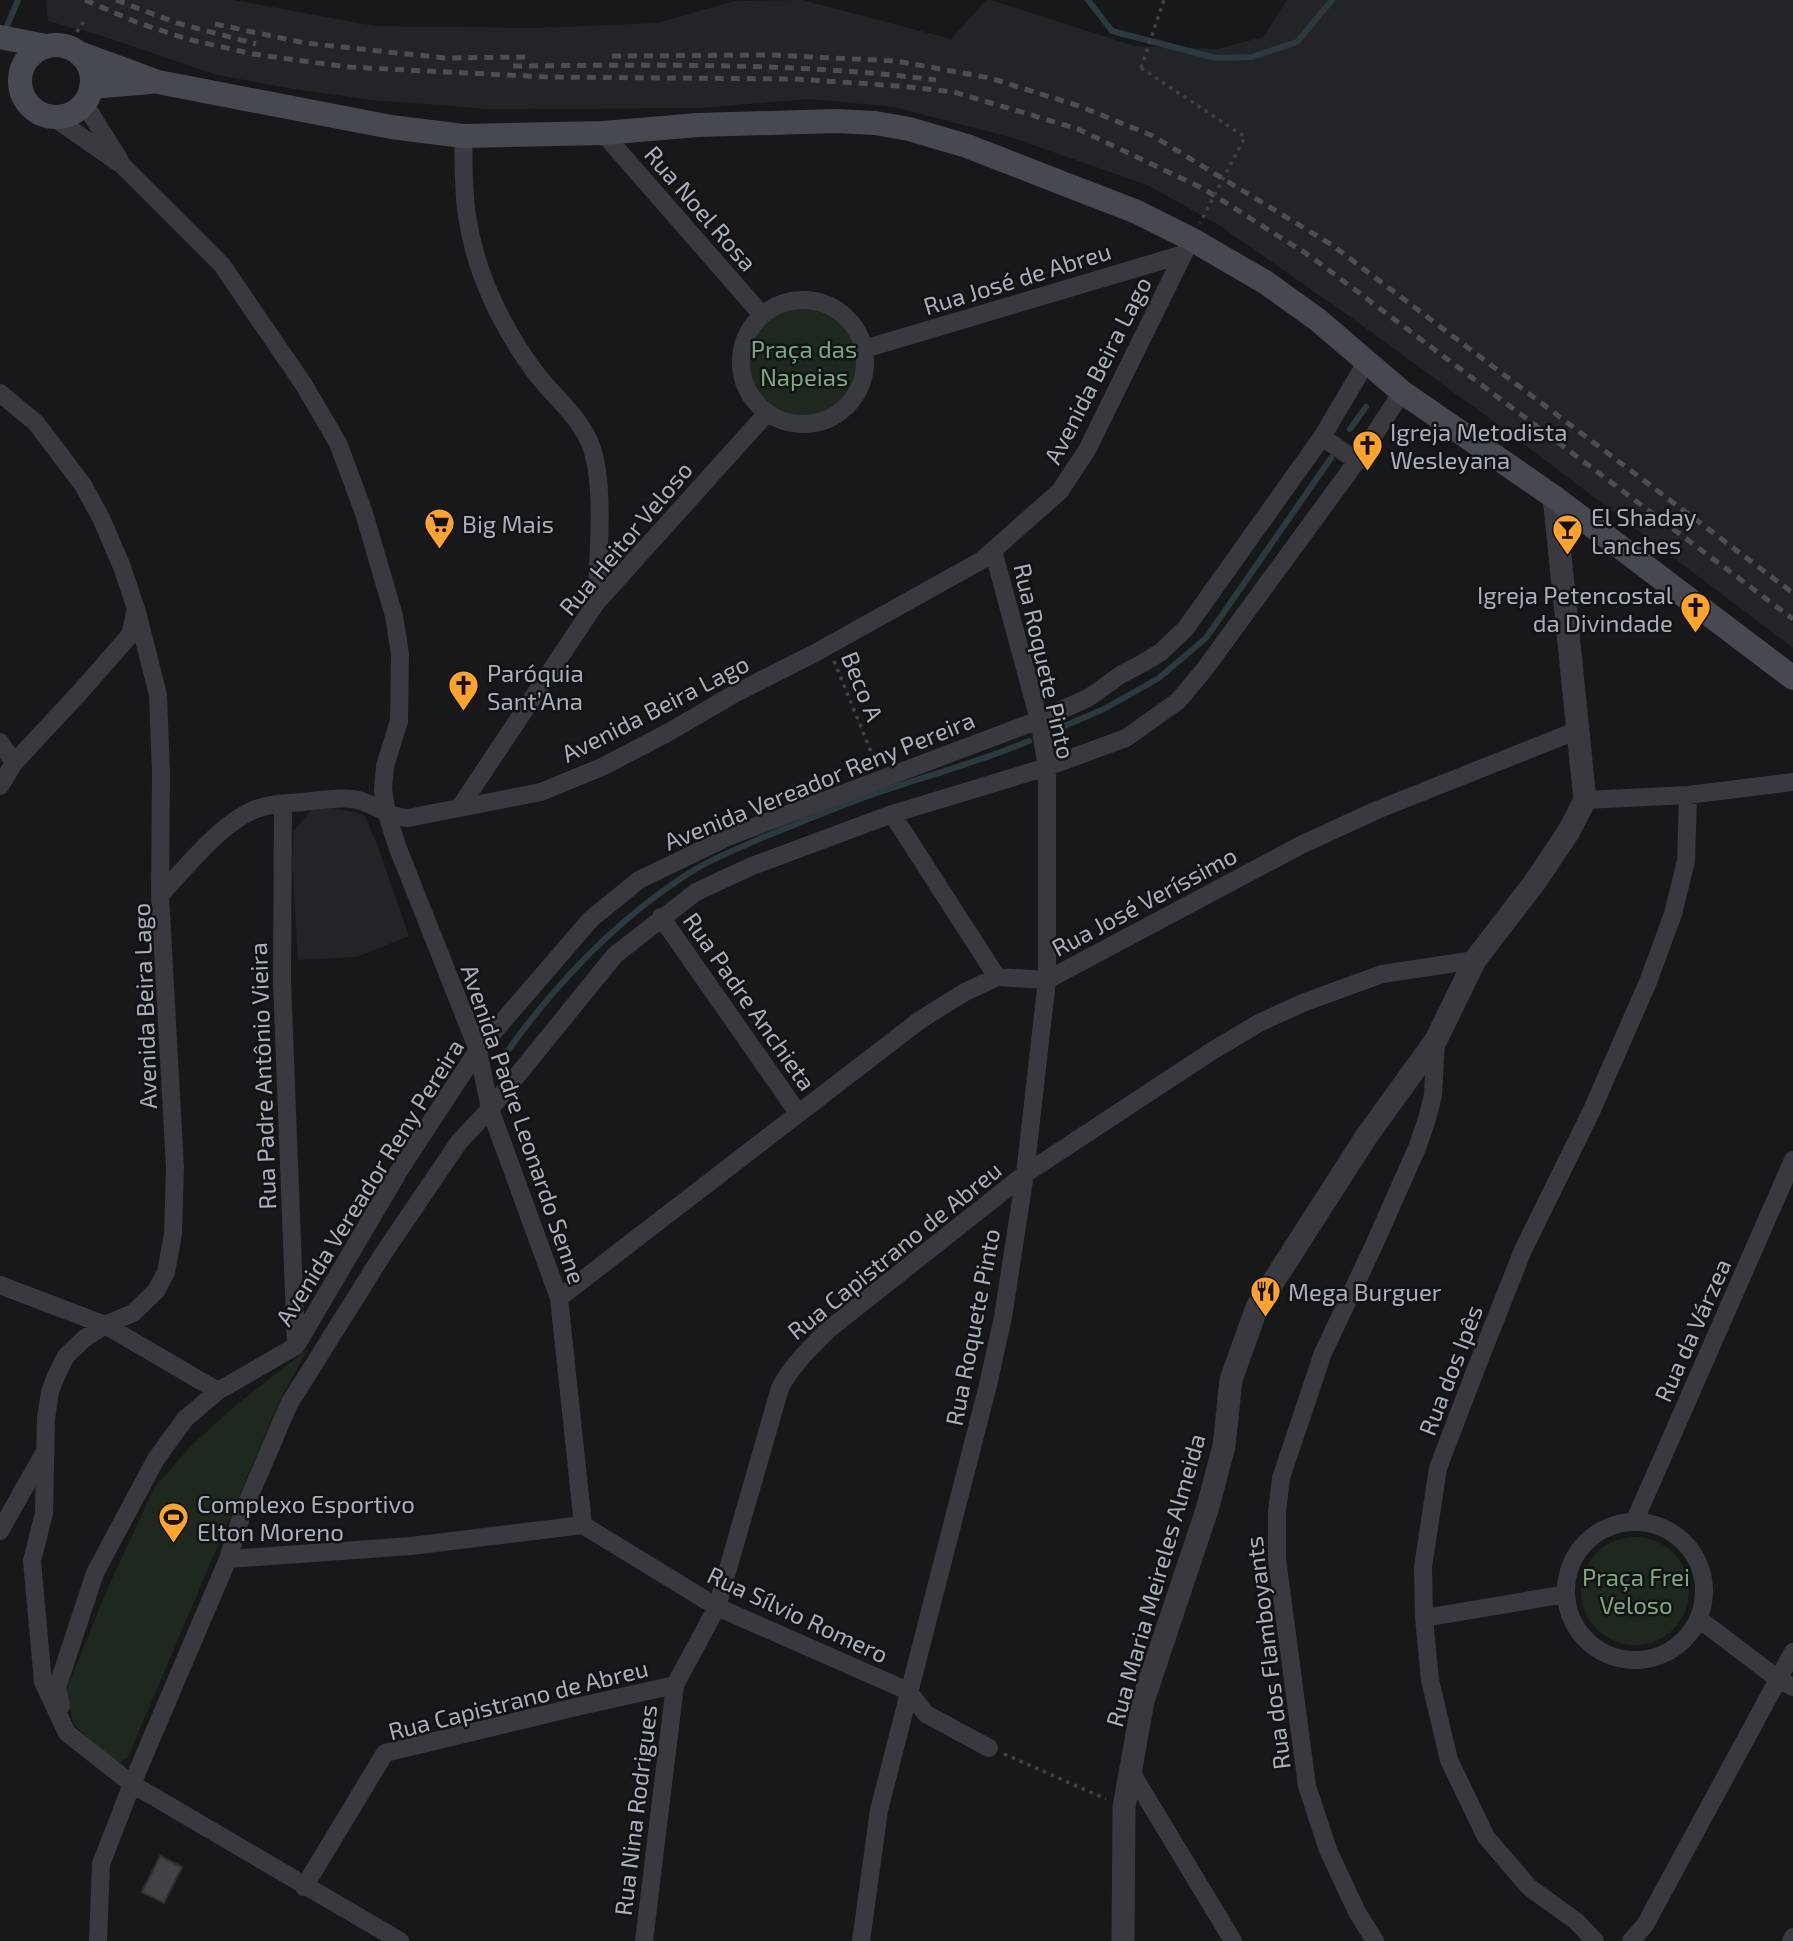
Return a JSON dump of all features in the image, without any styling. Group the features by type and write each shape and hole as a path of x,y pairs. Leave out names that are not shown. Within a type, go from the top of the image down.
{"main road":[{"path":"0,37 47,46 69,47 158,82 391,127 463,136 603,133 786,121 875,123 909,129 967,146 1137,212 1191,239 1265,282 1318,320 1402,392 1554,496 1793,678"},
{"path":"47,46 30,55 10,91 42,115 65,116 76,111 88,95 91,74 87,62 79,53"},
{"path":"88,95 158,82"}],"street":[{"name":"Avenida Padre Leonardo Senne","path":"88,95 122,165"},
{"name":"Avenida Padre Leonardo Senne","path":"53,117 122,165 222,265 304,385 345,457 394,616 400,654 399,721 384,766 383,790 387,814 397,846 478,1050 491,1109 559,1298 583,1525"},
{"name":"Rua Noel Rosa","path":"603,133 762,315"},
{"path":"463,136 467,216 481,273 507,327 532,368 583,429 593,450 598,479 596,603"},
{"name":"Rua José de Abreu","path":"864,349 1191,239"},
{"name":"Avenida Beira Lago","path":"400,1941 132,1784 67,1733 43,1682 32,1561 44,1513 44,1453 50,1392 66,1356 104,1325 133,1313 156,1291 166,1272 173,1234 175,1168 160,895 241,816 259,808 339,798 376,806 397,818 408,818 541,792 604,766 669,732 982,560 1060,491 1072,475 1191,239"},
{"path":"795,300 814,300 831,306 847,316 858,331 864,349 865,367 861,386 851,402 837,414 821,422 802,425 767,413 754,400 745,384 741,365 746,338 762,315 777,305 795,300"},
{"name":"Avenida Vereador Reny Pereira","path":"67,1733 57,1688 95,1573 156,1459 185,1419 218,1391 296,1346 402,1166 478,1050 591,919 639,880 730,836 1039,720 1088,698 1122,674 1161,652 1186,628 1322,437 1367,361"},
{"name":"Avenida Vereador Reny Pereira","path":"99,1941 101,1864 132,1784 228,1559 242,1514 289,1404 383,1254 459,1142 491,1109 615,955 696,892 752,866 892,814 1047,767 1126,738 1178,701 1204,670 1357,461 1402,392"},
{"path":"0,393 36,423 83,485 122,567 136,609 158,695 161,773 160,895"},
{"name":"Rua Heitor Veloso","path":"460,807 596,603 767,413"},
{"path":"1322,437 1357,461"},
{"path":"1554,496 1585,800 1688,795 1793,782"},
{"name":"Rua Roquete Pinto","path":"861,1941 879,1810 1003,1317 1026,1174 1047,981 1047,767 1039,720 993,550"},
{"path":"0,786 14,763 130,635 136,609"},
{"name":"Rua José Veríssimo","path":"559,1298 920,1020 965,992 997,977 1047,981 1301,845 1377,810 1578,730"},
{"path":"0,742 14,763"},
{"name":"Rua dos Ipês","path":"1595,1941 1577,1922 1529,1887 1486,1837 1449,1760 1430,1680 1424,1618 1423,1567 1438,1468 1523,1250 1591,1112 1657,959 1673,914 1686,861 1688,795"},
{"name":"Rua Maria Meireles Almeida","path":"1123,1941 1124,1807 1143,1701 1207,1510 1224,1446 1231,1380 1257,1307 1366,1137 1436,1040 1475,960 1535,882 1569,831 1585,800"},
{"name":"Rua Padre Antônio Vieira","path":"283,804 282,981 296,1346"},
{"path":"892,814 997,977"},
{"name":"Rua Padre Anchieta","path":"661,917 798,1113"},
{"name":"Rua Capistrano de Abreu","path":"304,1887 385,1754 675,1685 717,1607 780,1388 786,1375 828,1330 1026,1174 1259,1023 1339,988 1382,974 1475,960"},
{"name":"Rua dos Flamboyants","path":"1375,1941 1357,1912 1328,1850 1307,1786 1277,1559 1277,1511 1281,1478 1323,1353 1420,1139 1433,1095 1436,1040"},
{"name":"Rua da Várzea","path":"1635,1520 1793,1160"},
{"path":"0,1285 104,1325 218,1391"},
{"path":"0,1531 44,1453"},
{"path":"1635,1520 1658,1524 1678,1534 1693,1552 1703,1573 1705,1597 1699,1619 1686,1639 1667,1653 1644,1660 1621,1659 1599,1650 1582,1636 1570,1616 1566,1594 1568,1572 1578,1551 1593,1535 1613,1524 1635,1520"},
{"path":"228,1559 411,1546 583,1525"},
{"name":"Rua Sílvio Romero","path":"583,1525 717,1607 908,1691 926,1714 989,1748"},
{"path":"1424,1618 1566,1594"},
{"path":"1699,1619 1785,1683"},
{"path":"1631,1941 1645,1925 1785,1683 1793,1652"},
{"name":"Rua Nina Rodrigues","path":"644,1941 675,1685"},
{"path":"1131,1772 1233,1941"}],"path":[{"path":"1164,0 1141,68 1245,137 1191,239"},
{"name":"Beco A","path":"828,646 881,778"},
{"path":"989,1748 1124,1807"}],"shaded area":[{"path":"46,0 233,0 375,26 535,28 657,23 735,1 802,0 951,39 986,0 991,0 1134,46 1217,49 1263,37 1287,0 1793,0 1793,648 1504,429 1356,321 1216,223 1147,185 1013,138 894,107 808,99 701,108 490,109 372,100 293,89 217,75 99,35 48,21"},
{"path":"332,808 364,814 409,936 357,957 298,960 292,860 294,831 311,810"}],"green space":[{"name":"Praça das Napeias","path":"804,303 827,307 846,320 859,339 863,362 859,385 846,404 827,417 804,421 781,417 762,404 749,385 745,362 749,339 762,320 781,307"},
{"name":"Complexo Esportivo Elton Moreno","path":"308,1349 280,1400 128,1757 120,1762 100,1751 73,1723 66,1691 103,1599 154,1488 191,1446 236,1405"},
{"name":"Praça Frei Veloso","path":"1635,1537 1656,1541 1673,1553 1685,1570 1689,1591 1685,1612 1673,1629 1656,1641 1635,1645 1614,1641 1597,1629 1585,1612 1581,1591 1585,1570 1597,1553 1614,1541"}],"building":[{"path":"160,1856 182,1867 164,1903 142,1892"}],"waterway":[{"path":"7,26 18,0"},
{"path":"1088,0 1112,31 1216,58 1252,57 1297,42 1332,0"},
{"path":"1350,429 1366,407"},
{"path":"1062,727 1104,709 1159,678 1206,638 1331,458"},
{"path":"501,1060 540,1008 583,960 631,916 693,871 743,846 842,806 1029,741"}],"railway":[{"path":"85,0 136,22 187,39 253,54 347,67 547,77 794,79 900,86 954,92 1078,129 1204,189 1310,256 1793,619"},
{"path":"116,0 177,23 256,44"},
{"path":"215,24 305,43 445,58 528,57"},
{"path":"612,56 770,55 896,61 990,78 1079,106 1153,136 1332,245 1793,593"},
{"path":"513,66 778,67 936,80"}],"place":[{"name":"Igreja Metodista Wesleyana","path":"1367,472"},
{"name":"Big Mais","path":"439,550"},
{"name":"El Shaday Lanches","path":"1568,557"},
{"name":"Igreja Petencostal da Divindade","path":"1696,635"},
{"name":"Paróquia Sant’Ana","path":"464,713"},
{"name":"Mega Burguer","path":"1265,1318"},
{"name":"Complexo Esportivo Elton Moreno","path":"174,1544"}]}
